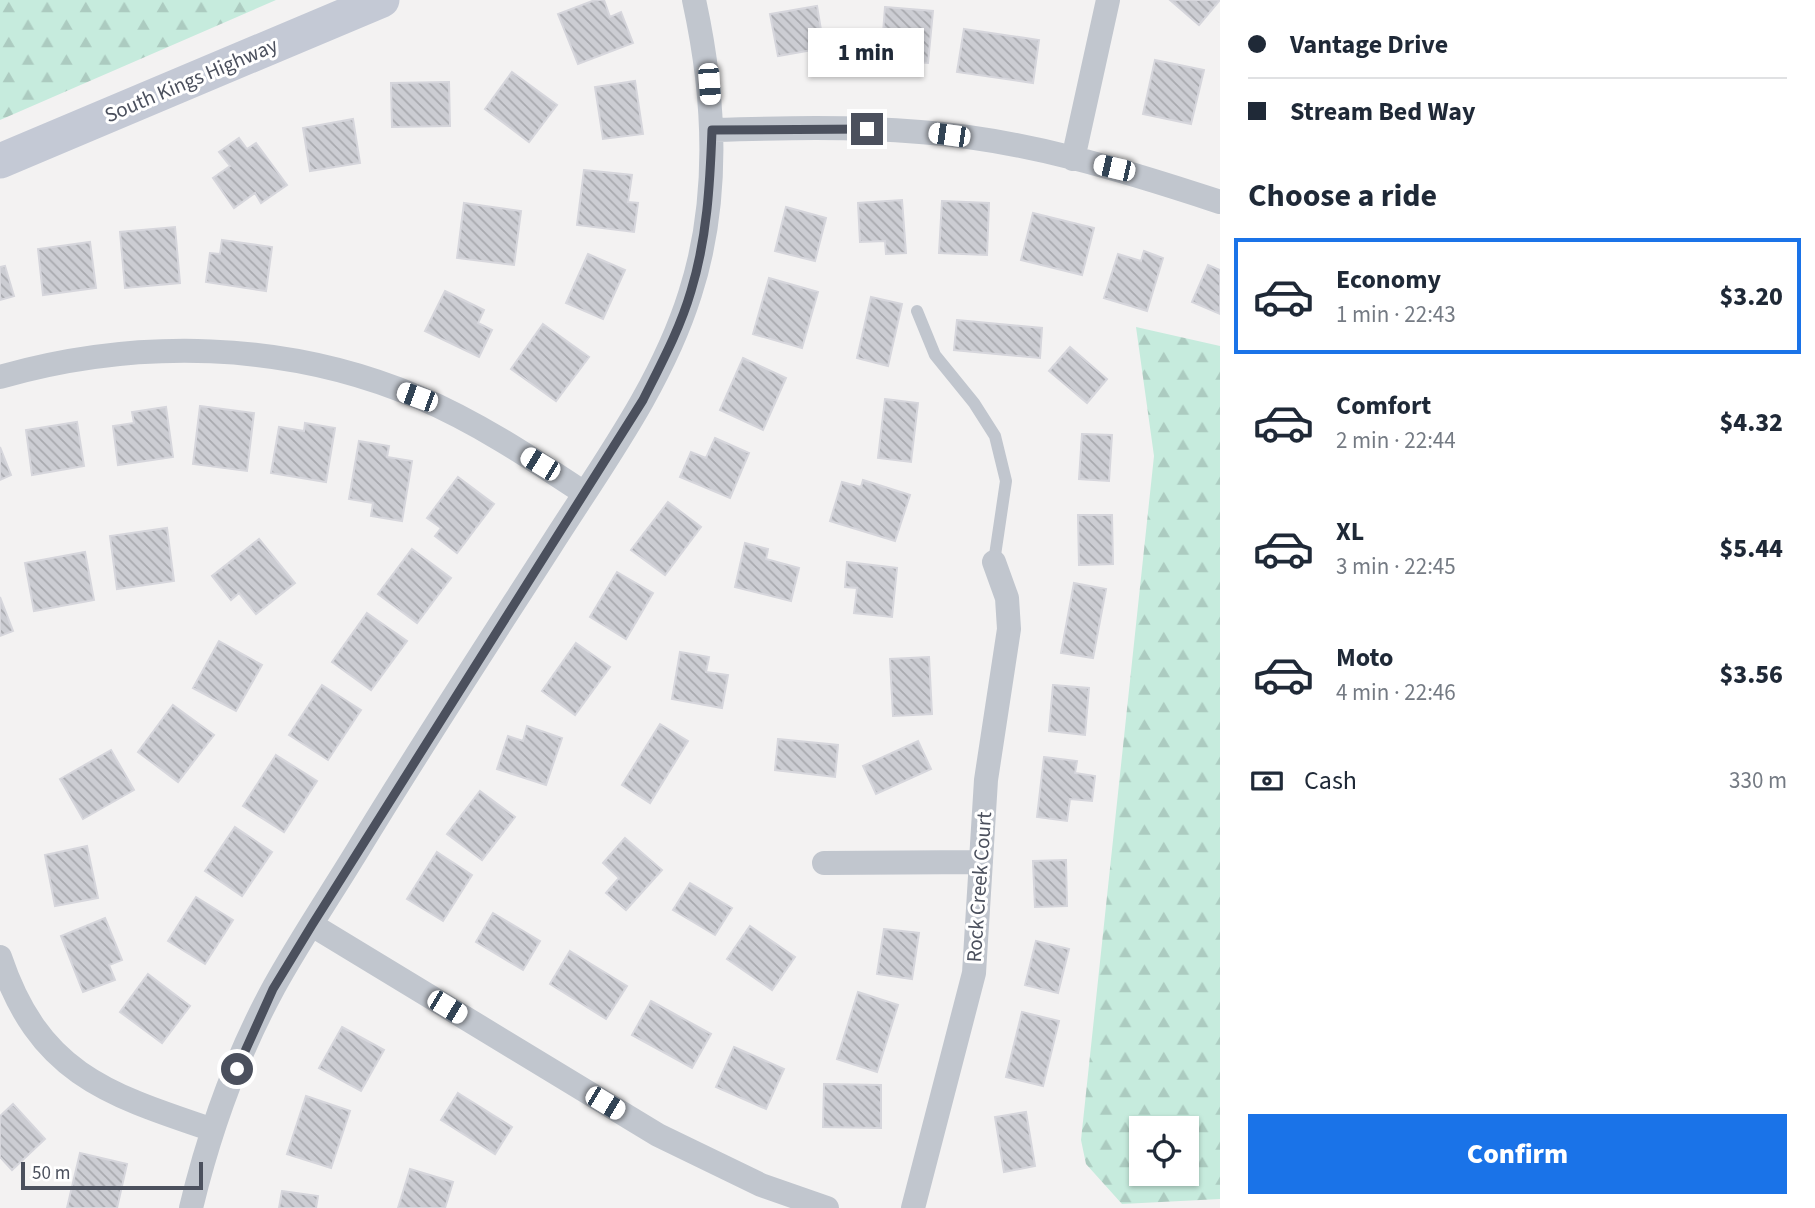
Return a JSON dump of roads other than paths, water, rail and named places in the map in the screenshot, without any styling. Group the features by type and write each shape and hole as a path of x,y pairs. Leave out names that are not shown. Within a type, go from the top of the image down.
{"main road":[{"name":"South Kings Highway","path":"0,161 382,0"}],"street":[{"path":"191,1208 213,1130 273,989 643,400 677,330 696,270 708,205 712,130 707,61 694,0"},
{"path":"1073,159 1108,0"},
{"path":"712,130 840,127 922,132 1003,143 1134,173 1220,202"},
{"path":"0,377 36,366 106,354 170,350 241,352 306,363 351,373 417,397 466,420 584,493"},
{"name":"Rock Creek Court","path":"913,1208 974,973 986,780 1009,629 1007,598 994,562"},
{"path":"824,863 981,862"},
{"path":"312,925 658,1135 761,1185 827,1208"},
{"path":"0,957 11,987 29,1021 61,1059 120,1097 213,1130"}],"lane":[{"path":"917,311 935,355 974,403 995,436 1006,481 994,562"}]}
